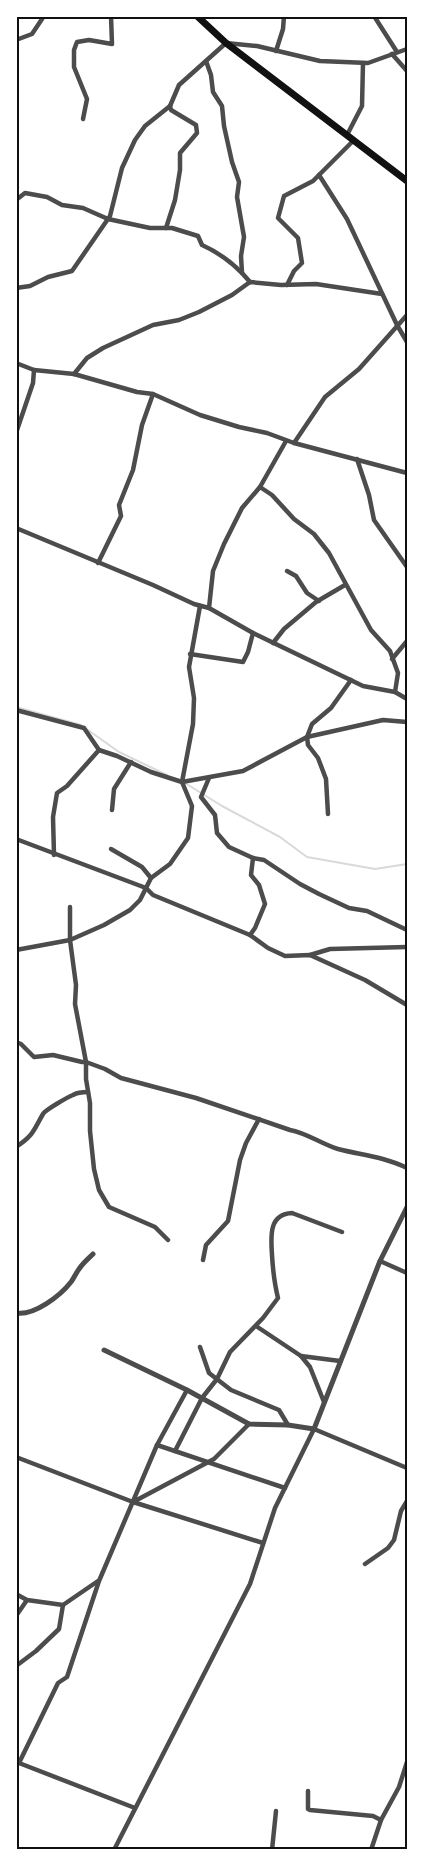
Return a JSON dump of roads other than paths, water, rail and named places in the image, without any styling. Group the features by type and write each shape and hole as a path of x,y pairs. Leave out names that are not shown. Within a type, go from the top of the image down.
{"main road":[{"path":"197,16 226,43 407,181"}],"street":[{"path":"83,119 87,99 74,67 74,50 77,42 89,40 112,44 111,16"},
{"path":"276,51 284,16"},
{"path":"374,16 407,71"},
{"path":"16,40 32,34 43,17"},
{"path":"16,288 30,286 48,277 72,271 110,216 122,168 134,140 146,126 170,106 179,85 226,43 276,51 320,61 363,63 368,63 407,49"},
{"path":"206,61 211,75 213,92 222,106 224,126 232,162 239,182 237,197 244,237 241,256 242,273"},
{"path":"347,135 362,106 363,63"},
{"path":"166,228 175,200 180,170 180,153 197,133 196,125 171,110 170,106"},
{"path":"287,285 294,271 302,263 298,238 278,218 284,196 313,180 354,140"},
{"path":"319,174 347,218 382,294 407,342"},
{"path":"16,200 25,193 47,197 62,205 83,208 108,219 150,228 172,228 198,236 202,245 220,254 250,282"},
{"path":"74,374 87,358 103,348 154,325 179,320 199,312 232,295 250,282 287,285 316,284 382,294"},
{"path":"294,443 325,397 358,369 407,315"},
{"path":"16,363 34,370 74,374 137,392 153,394 200,415 267,433 286,441 407,473"},
{"path":"16,433 33,383 34,370"},
{"path":"98,563 121,516 120,505 133,470 142,426 153,394"},
{"path":"209,608 213,571 224,544 242,508 260,487 286,441"},
{"path":"357,459 369,495 374,520 407,567"},
{"path":"260,487 272,494 294,519 314,534 329,553 371,630 390,652 398,673 395,692"},
{"path":"16,528 153,584 200,606 209,608 252,633 363,686 395,692 407,699"},
{"path":"287,571 296,576 307,593 319,601"},
{"path":"273,643 284,629 319,601 345,585"},
{"path":"16,950 70,940 104,925 130,910 140,900 151,878 170,864 188,838 192,806 182,782 193,724 194,698 189,667 190,654 200,606"},
{"path":"190,654 242,662 248,652 252,633"},
{"path":"392,659 407,641"},
{"path":"328,814 326,778 318,758 308,744 307,738 312,724 331,708 351,680"},
{"path":"16,710 84,728 99,750 182,782 243,771 307,738 383,720 407,722"},
{"path":"54,855 53,817 56,793 67,786 99,750"},
{"path":"112,810 114,790 131,762"},
{"path":"192,806 201,797 209,778"},
{"path":"201,797 215,815 217,833 229,847 253,858 264,860 300,884 348,908 367,911 407,930"},
{"path":"16,839 54,855 146,888 153,895 250,935 268,948 285,956 310,955 330,949 407,947"},
{"path":"111,850 142,867 151,878"},
{"path":"250,935 265,904 259,885 251,875 253,858"},
{"path":"70,907 70,940 76,985 75,1004 86,1062 86,1079 91,1115 90,1131 95,1174 99,1190 109,1207 154,1227 168,1240"},
{"path":"310,955 365,980 407,1006"},
{"path":"16,1042 21,1044 34,1057 53,1054 86,1062 105,1069 121,1078 196,1098 290,1130 303,1132 316,1140 338,1149 364,1154 407,1168"},
{"path":"16,1147 27,1140 34,1132 43,1113 72,1095 88,1092"},
{"path":"203,1260 206,1245 228,1221 240,1160 246,1143 259,1118"},
{"path":"114,1850 246,1593 275,1508 314,1429 380,1261 407,1207"},
{"path":"175,1451 202,1398 217,1379 230,1352 256,1326 278,1298 272,1277 270,1234 279,1216 285,1213 292,1213 342,1232"},
{"path":"16,1313 23,1314 38,1308 58,1295 71,1282 80,1266 93,1254"},
{"path":"380,1261 407,1273"},
{"path":"256,1326 300,1356 310,1367 324,1402"},
{"path":"200,1347 209,1373 231,1390 279,1410 288,1425"},
{"path":"104,1350 188,1390 249,1424 288,1425 314,1429 407,1468"},
{"path":"300,1356 340,1360"},
{"path":"135,1808 18,1762 58,1683 67,1677 99,1581 157,1445 188,1390"},
{"path":"133,1502 214,1459 249,1424"},
{"path":"157,1445 285,1488"},
{"path":"16,1457 133,1502 264,1544"},
{"path":"365,1564 388,1548 394,1540 401,1511 407,1501"},
{"path":"16,1594 27,1600 63,1605 99,1581"},
{"path":"16,1616 27,1600"},
{"path":"16,1666 36,1651 59,1629 63,1605"},
{"path":"372,1850 382,1820 399,1787 407,1762"},
{"path":"308,1791 308,1809 310,1810 373,1816 382,1820"},
{"path":"272,1850 276,1811"}],"waterway":[{"path":"16,707 81,725"},
{"path":"85,728 119,752 167,775"},
{"path":"185,783 222,806 280,837 307,857 375,869 407,864"}]}
